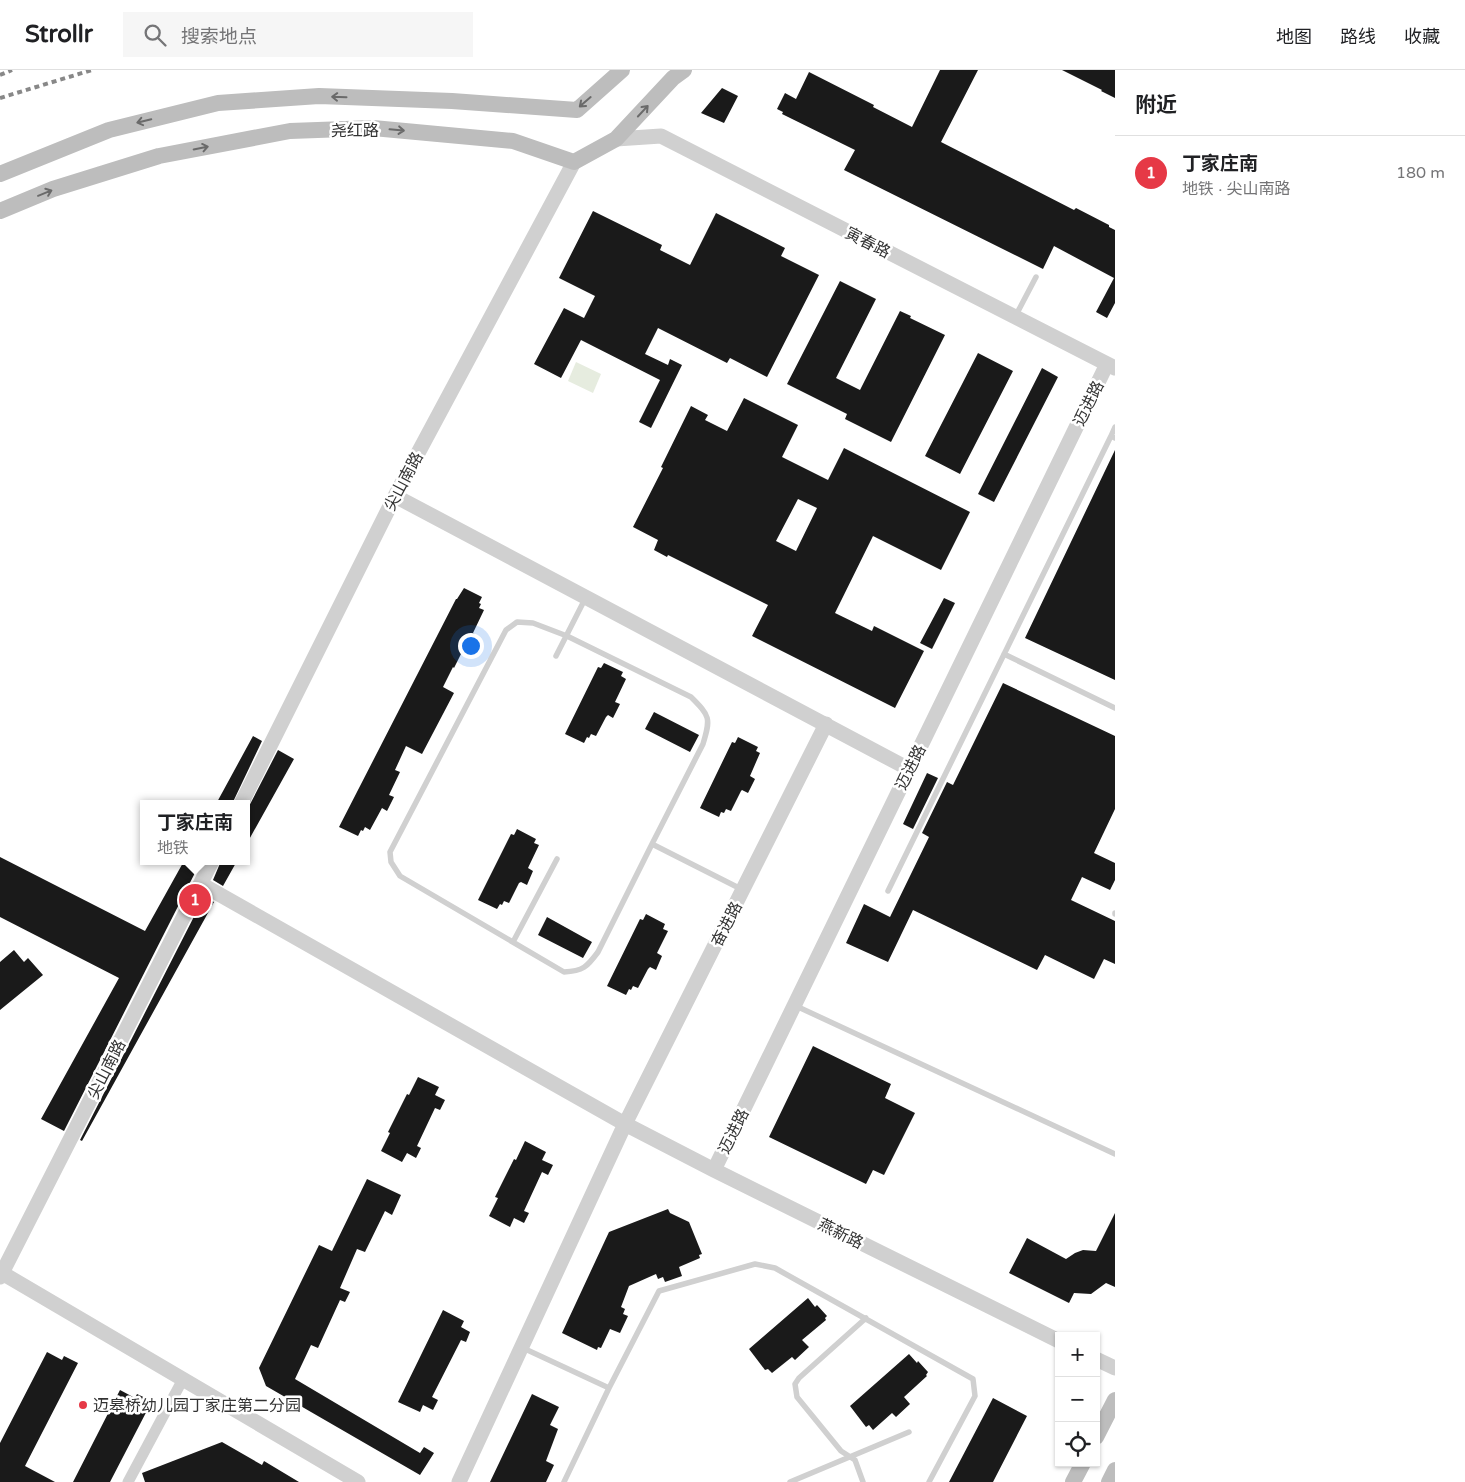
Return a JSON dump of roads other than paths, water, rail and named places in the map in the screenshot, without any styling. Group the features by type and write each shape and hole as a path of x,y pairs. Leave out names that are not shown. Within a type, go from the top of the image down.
{"main road":[{"name":"尧红路","path":"0,174 109,130 218,103 319,96 452,101 577,110 622,70"},
{"path":"574,162 616,140 673,78 684,70"},
{"name":"尧红路","path":"0,211 53,189 159,156 290,131 373,128 513,141 574,162"},
{"path":"1100,1429 1115,1400"},
{"path":"1073,1482 1081,1467"},
{"path":"1109,1482 1115,1470"}],"street":[{"name":"寅春路","path":"616,140 661,136 1111,366"},
{"name":"尖山南路","path":"243,800 395,496 574,162"},
{"name":"迈进路","path":"714,1170 909,768 1111,366"},
{"path":"395,496 909,768"},
{"name":"奋进路","path":"459,1482 625,1124 826,724"},
{"name":"尖山南路","path":"1,1275 210,865"},
{"name":"燕新路","path":"201,884 625,1124 714,1170 1055,1338"},
{"path":"1,1275 358,1482"},
{"path":"1100,1361 1115,1368"},
{"path":"128,1482 183,1379"}],"lane":[{"path":"1015,317 1036,277"},
{"path":"888,891 1113,437 1115,427"},
{"path":"556,656 586,597"},
{"path":"517,622 533,623 567,636 691,697 709,718 703,744 652,844 598,952 589,964 578,971 564,972 400,876 390,862 390,852 506,630 517,622"},
{"path":"1004,654 1115,708"},
{"path":"652,844 743,890"},
{"path":"513,942 558,859"},
{"path":"794,1005 1115,1154"},
{"path":"564,1482 609,1388 660,1291 755,1264 775,1268 973,1379 975,1396 929,1482"},
{"path":"863,1482 855,1460 841,1451 797,1397 794,1384 866,1318"},
{"path":"521,1347 609,1388"},
{"path":"790,1482 851,1458 909,1432"}],"railway":[{"path":"0,75 12,70"},
{"path":"0,98 92,70"}],"place":[{"name":"丁家庄南","path":"195,900"},
{"name":"迈皋桥幼儿园丁家庄第二分园","path":"83,1405"}]}
